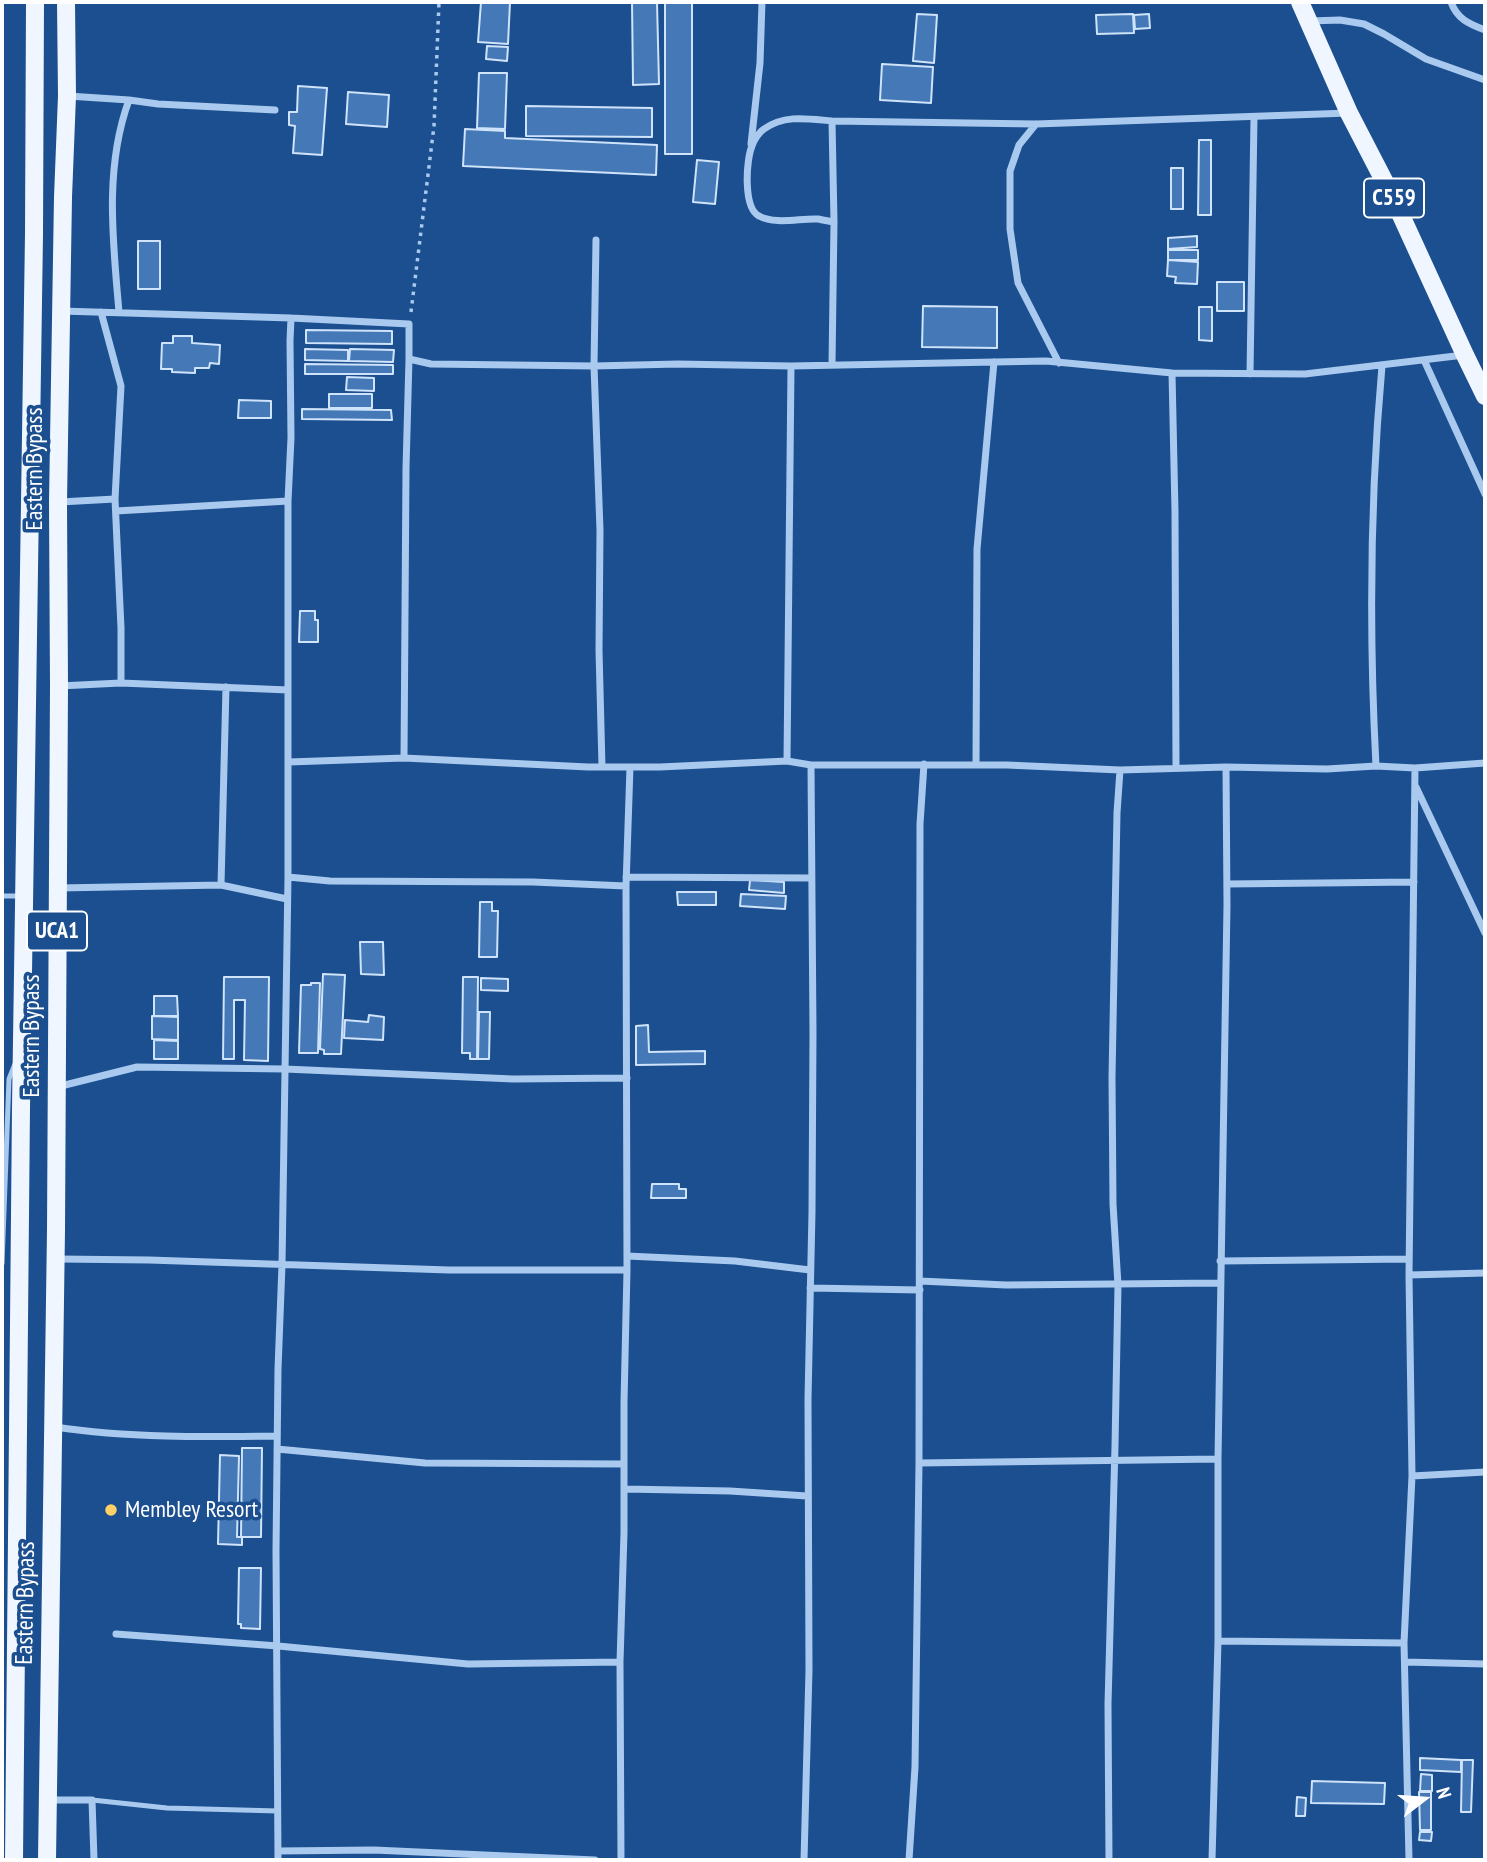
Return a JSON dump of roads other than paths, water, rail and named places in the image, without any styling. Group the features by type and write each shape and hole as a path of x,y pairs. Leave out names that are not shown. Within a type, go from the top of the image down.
{"main road":[{"name":"Eastern Bypass","path":"14,1860 35,2"},
{"name":"Eastern Bypass","path":"47,1860 55,1259 58,502 67,96 66,2"},
{"name":"C559","path":"1300,2 1349,113 1394,200 1485,396"}],"street":[{"path":"762,2 760,63 747,173 752,212 766,219 818,219 834,222"},
{"path":"1451,2 1454,10 1465,22 1485,30"},
{"path":"1309,21 1340,20 1364,24 1426,60 1485,80"},
{"path":"67,96 275,110"},
{"path":"119,312 113,222 113,169 121,124 129,100"},
{"path":"751,147 764,129 782,120 800,118 832,121 1037,124 1349,113"},
{"path":"1250,374 1254,117"},
{"path":"832,121 832,364"},
{"path":"1037,124 1019,145 1010,172 1010,229 1018,283 1059,363"},
{"path":"596,240 594,366 600,530 602,767"},
{"path":"61,312 409,324 404,758"},
{"path":"101,312 122,399 116,499 121,683"},
{"path":"278,1860 277,1436 288,877 287,633 291,318"},
{"path":"409,359 431,364 594,366 1059,363 1172,373 1305,374 1465,355"},
{"path":"1424,360 1485,494"},
{"path":"976,764 977,560 994,362"},
{"path":"787,761 791,366"},
{"path":"1376,766 1372,693 1372,602 1375,445 1382,366"},
{"path":"1172,373 1176,768"},
{"path":"58,502 116,499"},
{"path":"116,511 288,501"},
{"path":"59,686 121,683 288,690"},
{"path":"221,885 226,687"},
{"path":"289,762 404,758 631,767 787,761 811,765 976,764 1120,770 1227,767 1415,768 1485,762"},
{"path":"909,1860 915,1767 920,1290 920,824 924,764"},
{"path":"804,1860 809,1670 807,1496 813,1061 811,765"},
{"path":"621,1860 620,1662 627,1270 626,877 631,767"},
{"path":"1212,1860 1218,1641 1227,767"},
{"path":"1409,1860 1404,1643 1412,1476 1409,1259 1415,768"},
{"path":"1109,1860 1108,1704 1118,1285 1113,1203 1112,1077 1120,770"},
{"path":"1415,783 1485,933"},
{"path":"288,877 330,881 533,882 626,886"},
{"path":"626,877 811,878"},
{"path":"1227,884 1414,882"},
{"path":"57,888 221,885 287,898"},
{"path":"56,1087 137,1067 285,1069 513,1079 627,1078"},
{"path":"627,1256 735,1261 810,1270"},
{"path":"55,1259 449,1270 627,1270"},
{"path":"1220,1261 1409,1259"},
{"path":"1409,1275 1485,1273"},
{"path":"920,1281 1006,1285 1220,1283"},
{"path":"810,1288 920,1290"},
{"path":"53,1427 100,1434 277,1436"},
{"path":"277,1449 425,1463 624,1464"},
{"path":"919,1463 1218,1458"},
{"path":"1412,1476 1485,1472"},
{"path":"624,1489 807,1496"},
{"path":"116,1634 468,1664 620,1662"},
{"path":"1218,1641 1404,1643"},
{"path":"1405,1662 1485,1664"},
{"path":"48,1800 92,1800 94,1860"},
{"path":"278,1851 374,1850 595,1860"}],"lane":[{"path":"2,896 24,896"},
{"path":"2,1264 9,1079 22,1048"},
{"path":"92,1800 167,1808 278,1811"}],"place":[{"name":"Membley Resort","path":"111,1510"}]}
